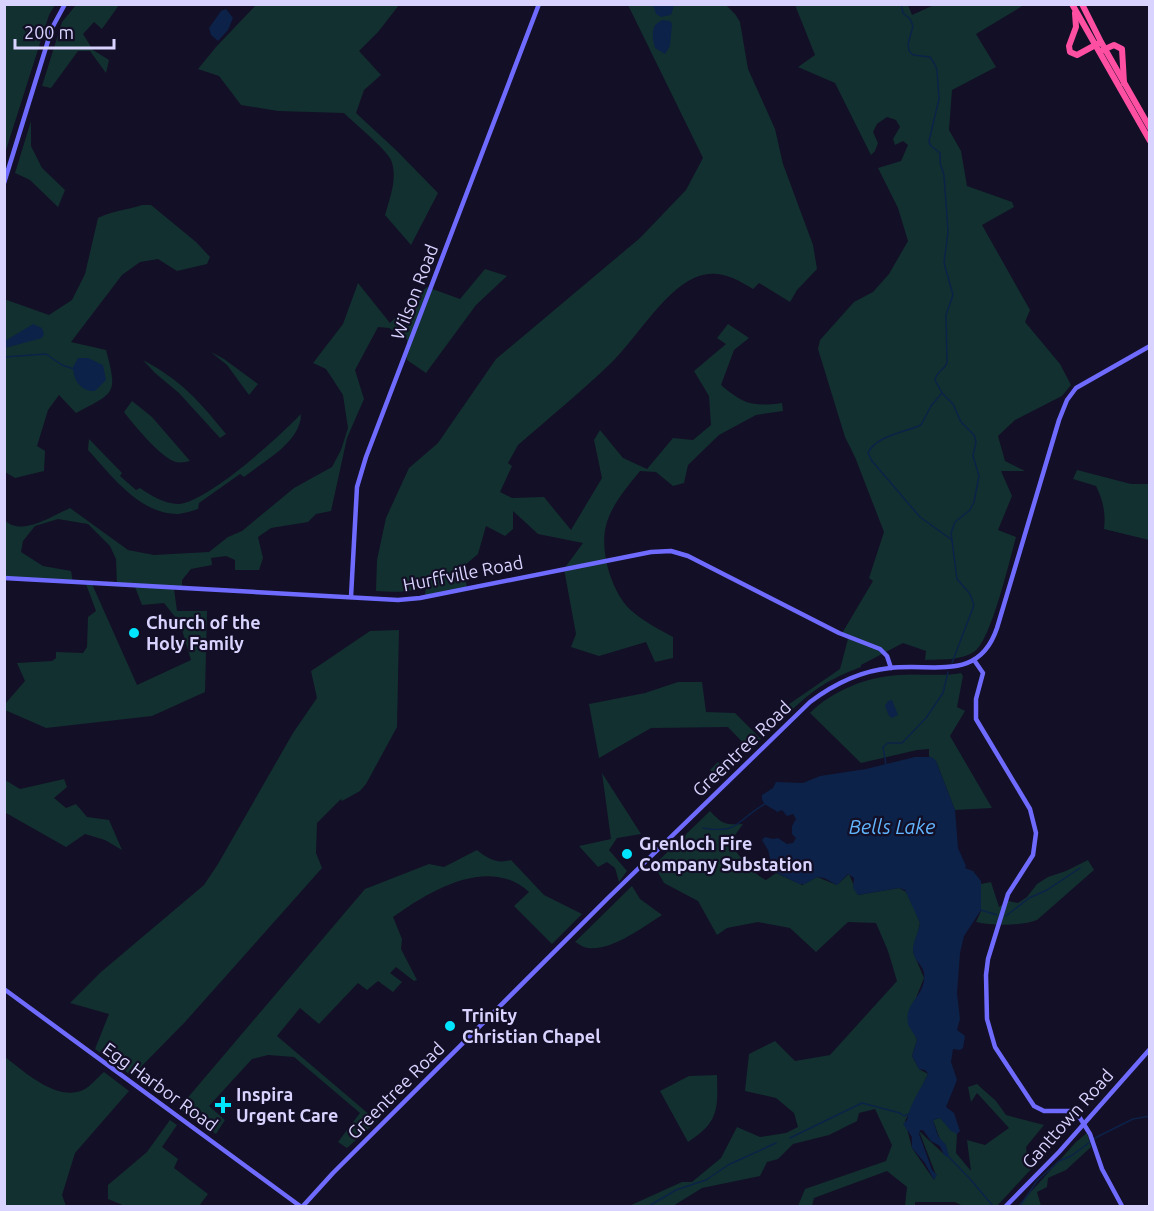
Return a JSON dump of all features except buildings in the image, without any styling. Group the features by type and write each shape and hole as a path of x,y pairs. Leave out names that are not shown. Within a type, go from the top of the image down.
{"highway":[{"path":"1082,4 1100,47 1149,141"},
{"path":"1073,7 1076,27 1069,46 1070,52 1077,55 1114,45 1122,49 1125,84"},
{"path":"1073,7 1125,84 1149,128"}],"street":[{"path":"4,183 52,28 65,4"},
{"name":"Wilson Road","path":"351,597 357,487 366,457 539,4"},
{"path":"1122,1206 1102,1169 1084,1122 1071,1112 1044,1112 1034,1106 995,1047 988,1025 986,975 988,959 1006,897 1031,860 1036,833 1030,809 976,719 975,699 983,673 974,660 985,652 995,634 1067,400 1083,383 1149,346"},
{"name":"Hurffville Road","path":"4,578 395,600 420,598 651,552 671,551 688,556 839,633 880,649 887,656 891,668"},
{"name":"Greentree Road","path":"302,1206 600,905 797,713 840,682 864,673 891,668 956,667 974,660"},
{"name":"Egg Harbor Road","path":"4,989 302,1206"},
{"name":"Ganttown Road","path":"1006,1206 1059,1152 1149,1049"}],"green space":[{"path":"4,5 55,5 49,15 6,150 4,150"},
{"path":"76,5 119,5 102,29 94,22 83,34 93,50 109,60 106,73 90,51 78,51 51,88 42,86 62,22"},
{"path":"256,5 399,5 378,32 359,51 381,75 364,90 356,113 438,193 411,245 385,215 394,173 391,160 344,113 278,111 241,105 219,76 198,69"},
{"path":"628,5 726,5 735,14 740,22 748,69 775,129 783,164 813,245 817,269 797,290 790,302 759,283 753,289 725,275 710,274 694,278 660,305 611,363 518,445 508,463 512,466 500,492 512,498 544,497 571,530 602,478 594,440 600,430 623,458 647,469 673,438 693,440 711,425 709,396 694,371 726,344 717,338 728,324 749,338 734,350 721,385 749,403 763,405 782,403 783,411 756,415 719,435 688,465 684,483 673,486 656,472 640,471 617,501 607,522 604,545 606,558 619,595 638,616 673,637 673,658 655,662 646,642 599,656 571,647 576,634 564,569 583,543 538,534 513,511 513,529 505,536 486,526 478,554 464,566 467,589 425,596 426,586 408,591 376,591 377,560 386,518 409,468 438,443 496,359 640,238 686,190 703,158"},
{"path":"795,5 908,5 912,15 934,5 1024,5 976,34 996,67 952,90 949,130 961,151 967,186 1012,202 1014,207 982,225 1030,310 1025,322 1060,364 1071,385 1062,396 1015,420 998,436 1005,461 1025,471 1001,471 1012,496 998,530 1016,537 993,616 981,644 975,651 958,658 925,660 926,651 903,643 822,686 788,714 782,709 840,669 848,639 841,635 873,581 869,578 884,532 845,437 818,349 820,340 854,302 873,292 889,274 908,241 898,208 878,168 901,161 908,145 903,141 895,145 893,139 900,127 896,120 887,117 877,124 873,132 878,143 871,155 835,83 798,67 815,55"},
{"path":"31,121 31,146 42,168 65,190 58,207 30,180 15,173"},
{"path":"142,205 151,205 196,242 210,257 207,264 177,271 158,259 140,262 122,275 71,342 106,350 112,376 110,391 99,401 76,413 59,395 48,410 37,446 45,451 44,471 15,478 5,472 4,299 49,315 72,300 85,274 98,218"},
{"path":"485,269 507,276 476,305 426,373 407,360 407,339 389,328 378,327 355,370 364,399 347,438 331,511 316,514 308,522 271,528 258,537 263,558 259,570 235,570 235,560 226,556 211,558 212,565 191,569 182,580 182,589 174,589 177,611 207,611 205,692 152,716 46,728 5,710 5,704 25,681 17,663 52,661 56,658 56,652 83,653 87,647 88,617 96,611 86,584 92,584 137,685 191,660 180,623 164,603 142,605 135,587 117,586 116,559 110,546 88,524 58,519 35,526 23,541 21,552 43,566 71,571 73,583 5,578 4,519 10,524 27,526 70,508 128,550 154,555 209,552 228,537 242,531 294,488 332,467 341,450 348,428 343,395 326,369 313,363 343,324 358,283 390,323 427,287 460,299"},
{"path":"211,352 258,384 249,395 227,365"},
{"path":"143,360 189,392 226,434 220,438 179,393"},
{"path":"132,401 152,417 190,461 178,462 170,459 148,440 124,412"},
{"path":"301,414 295,433 280,450 244,477 240,474 199,503 198,509 179,514 165,513 139,501 117,482 88,450 89,439 122,473 120,476 136,490 140,488 163,501 178,504 191,501 224,481"},
{"path":"1077,470 1131,484 1149,484 1149,540 1104,529 1104,512 1096,486 1073,479"},
{"path":"399,630 397,727 366,784 360,791 342,801 341,799 317,823 316,853 322,868 185,1022 132,1076 95,1049 109,1014 70,1003 101,972 204,885 293,733 317,698 311,671 370,631"},
{"path":"961,673 963,676 957,707 965,711 950,736 992,808 955,810 936,761 929,756 929,749 861,763 810,713 840,691 863,682 887,676"},
{"path":"678,682 702,682 706,712 735,713 761,739 750,750 728,727 651,728 599,758 589,704 645,693"},
{"path":"729,760 734,764 726,772 721,767 715,773 720,778 713,785 709,780 715,774 710,770 718,762 722,767"},
{"path":"602,773 641,834 617,838 609,850 627,871 619,882 615,868 607,862 598,867 579,846 611,839"},
{"path":"64,779 67,787 54,798 66,808 76,804 87,817 109,820 122,850 105,840 85,834 66,847 6,813 5,815 5,780 20,789"},
{"path":"710,811 724,823 743,824 730,842 746,864 766,880 776,873 802,885 817,877 837,885 849,874 858,895 899,888 908,893 920,923 913,952 924,978 908,1018 917,1040 912,1056 919,1069 928,1074 905,1121 912,1148 934,1180 936,1175 919,1131 946,1156 933,1120 940,1118 957,1133 956,1153 971,1171 967,1140 985,1145 1009,1128 977,1093 971,1102 968,1087 977,1084 996,1101 1006,1115 1044,1125 1026,1147 1028,1164 1033,1167 997,1206 963,1206 955,1202 915,1202 915,1206 905,1206 907,1187 887,1171 814,1198 812,1206 798,1206 805,1189 886,1161 892,1145 875,1109 859,1113 857,1121 829,1135 793,1144 778,1159 767,1162 760,1176 702,1188 673,1206 629,1206 682,1182 692,1182 721,1158 737,1127 760,1137 786,1133 798,1127 794,1113 776,1098 745,1091 749,1054 775,1041 795,1061 830,1055 897,981 876,923 848,922 816,952 790,928 758,922 727,928 717,935 698,901 664,883 654,865"},
{"path":"477,850 493,860 511,860 544,895 582,914 552,944 514,906 529,892 513,881 496,877 478,877 460,881 424,897 393,917 402,939 401,949 417,980 414,981 396,967 390,973 402,982 393,992 378,981 367,990 358,983 319,1024 300,1008 277,1036 377,1121 347,1148 338,1142 360,1113 294,1057 268,1055 252,1059 209,1106 225,1120 216,1134 179,1108 365,889 429,864 444,867"},
{"path":"1088,860 1094,870 1037,920 1007,925 976,922 981,911 981,884 991,882 999,907 1008,901 1018,903 1027,897 1037,884 1048,877"},
{"path":"632,886 640,899 662,915 627,937 607,946 586,948 575,942"},
{"path":"4,1056 41,1083 62,1092 73,1093 83,1090 104,1072 129,1091 75,1153 62,1195 66,1206 5,1206"},
{"path":"717,1075 716,1106 711,1121 688,1142 660,1091 689,1076"},
{"path":"170,1120 177,1125 162,1147 178,1159 174,1168 208,1194 199,1206 125,1206 108,1199 108,1185 147,1152"},
{"path":"1087,1133 1091,1147 1066,1170 1048,1178 1047,1187 1037,1192 1041,1206 1018,1206 1076,1142"}],"water":[{"path":"653,5 674,5 671,15 661,17 656,14"},
{"path":"226,9 233,18 228,30 218,41 211,35 209,28 221,11"},
{"path":"663,20 670,21 672,24 670,46 665,54 655,48 653,35 656,25"},
{"path":"33,324 42,328 44,334 42,338 5,348 5,341"},
{"path":"78,358 88,358 103,365 106,380 95,391 86,390 76,381 73,367"},
{"path":"892,700 898,715 892,718 885,706 888,701"},
{"name":"Bells Lake","path":"915,757 932,757 936,761 955,810 958,848 965,868 973,871 981,881 981,910 964,936 960,953 957,993 960,1019 957,1030 965,1036 963,1048 953,1049 951,1062 957,1080 946,1107 954,1113 960,1131 957,1134 951,1131 940,1118 933,1120 938,1136 946,1145 949,1156 947,1157 940,1146 931,1141 923,1130 920,1130 919,1134 932,1170 937,1175 934,1180 925,1163 912,1148 912,1137 903,1124 928,1074 925,1070 919,1069 912,1056 917,1040 908,1024 907,1017 923,986 924,975 913,951 920,923 905,890 899,888 858,895 853,888 854,878 848,874 837,885 817,877 805,884 799,884 773,871 768,850 762,840 765,837 778,838 787,844 793,843 796,838 792,834 792,826 796,819 793,814 787,816 782,810 777,812 766,805 762,799 762,795 773,788 776,782 803,783 820,776 866,769"}],"waterway":[{"path":"901,4 903,13 910,19 913,26 908,44 909,51 913,55 930,57 937,70 939,99 929,141 930,145 940,153 944,175 948,232 944,263 953,295 946,315 947,363 935,380 942,393 953,404 961,422 974,435 976,442 973,456 979,476 974,502 970,510 955,522 951,533 957,579 970,594 974,605 952,663"},
{"path":"4,357 46,354 62,365 74,369"},
{"path":"941,394 931,406 921,425 877,442 868,453 872,461 920,517 952,540"},
{"path":"886,765 883,747 888,743 902,743 926,718 943,693 948,672"},
{"path":"703,828 715,830 732,827 765,804"},
{"path":"1006,916 1029,898 1047,890 1080,868"},
{"path":"981,910 997,915"},
{"path":"790,1138 862,1103 904,1116 909,1114"},
{"path":"1020,1206 1037,1181 1059,1161 1071,1156 1097,1137 1133,1119 1150,1116"},
{"path":"649,1206 676,1190 706,1180 728,1165 776,1143"},
{"path":"948,1156 993,1206"}],"place":[{"name":"Church of the Holy Family","path":"134,633"},
{"name":"Grenloch Fire Company Substation","path":"627,854"},
{"name":"Trinity Christian Chapel","path":"450,1026"},
{"name":"Inspira Urgent Care","path":"223,1105"}]}
